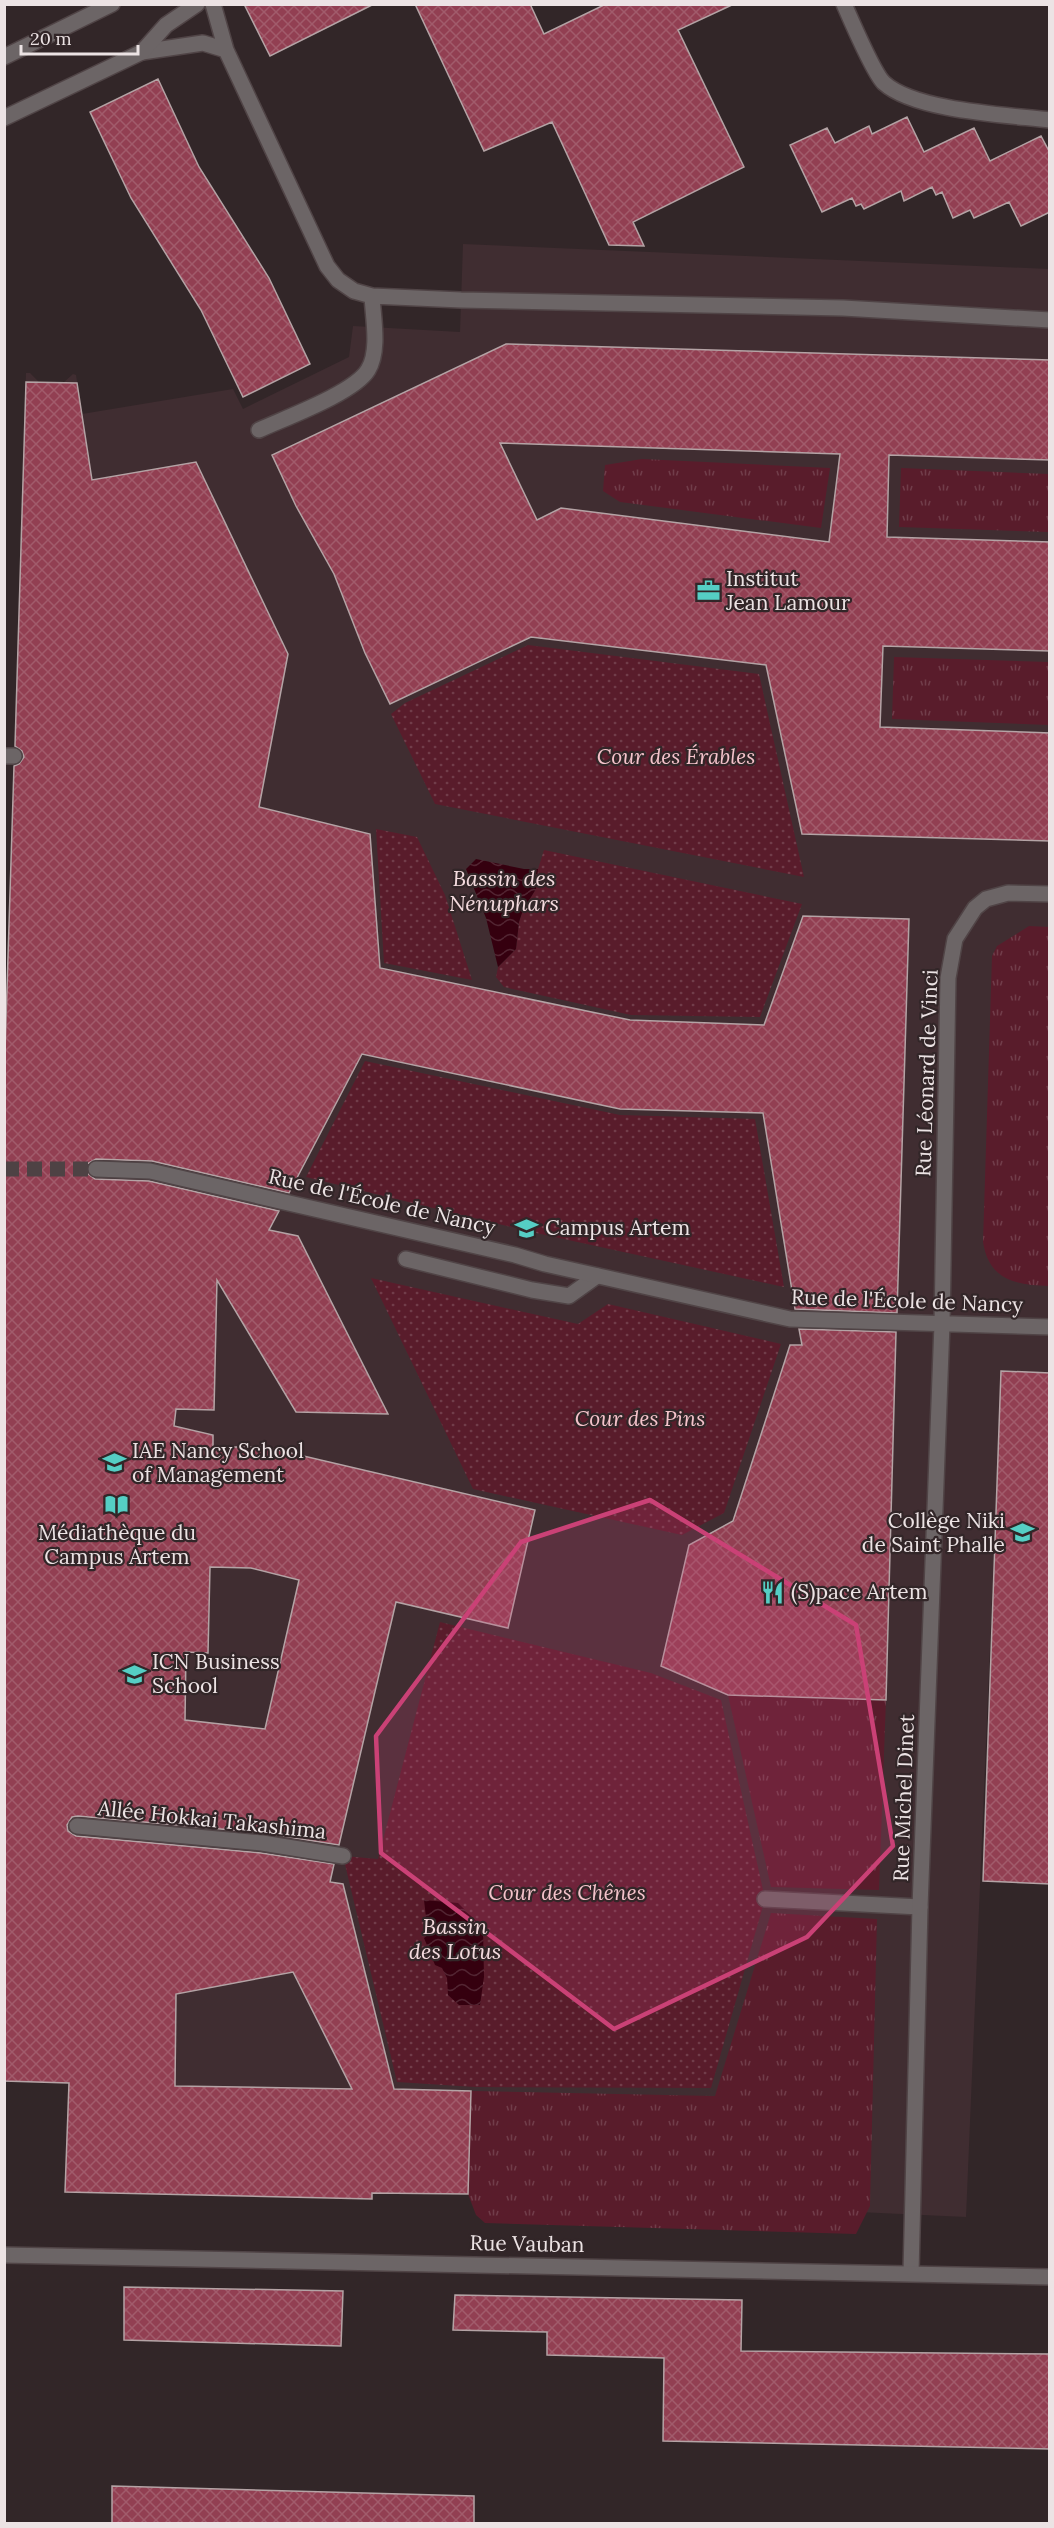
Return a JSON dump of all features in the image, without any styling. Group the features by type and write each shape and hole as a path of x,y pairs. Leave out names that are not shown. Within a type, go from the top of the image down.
{"street":[{"path":"4,57 112,4"},
{"path":"142,52 166,24 197,4"},
{"path":"213,4 226,50 327,266 338,280 354,291 372,296 843,308 1050,320"},
{"path":"844,4 882,82 903,97 931,105 1050,120"},
{"path":"4,118 142,52 203,43 226,50"},
{"path":"259,430 356,383 369,369 374,349 372,296"},
{"name":"Rue Léonard de Vinci","path":"942,1324 948,978 955,939 975,908 986,898 1008,893 1050,894"},
{"name":"Rue de l'École de Nancy","path":"96,1169 150,1171 790,1319 1050,1328"},
{"path":"406,1259 532,1290 569,1296 597,1276"},
{"name":"Rue Michel Dinet","path":"911,2273 921,1907 942,1324"},
{"name":"Allée Hokkai Takashima","path":"77,1826 262,1843 343,1856"},
{"path":"765,1899 921,1907"},
{"name":"Rue Vauban","path":"4,2255 1050,2277"}],"highlighted area":[{"path":"650,1500 856,1625 893,1846 807,1937 614,2029 381,1853 376,1736 521,1542"}],"shaded area":[{"name":"Campus Artem","path":"463,244 1049,269 1050,1884 983,1881 998,1458 966,2217 468,2194 372,2193 372,2199 65,2192 68,2084 5,2081 4,1084 26,373 30,373 39,382 63,383 73,374 76,375 82,414 233,389 243,409 349,357 353,326 460,332"}],"green space":[{"path":"642,459 830,468 821,528 620,502 603,491 605,465"},
{"path":"901,468 1049,474 1049,532 899,527"},
{"name":"Cour des Érables","path":"528,645 759,674 804,877 435,804 391,714 405,703"},
{"path":"894,657 1049,662 1049,725 892,719"},
{"path":"376,829 417,837 445,895 472,980 384,963"},
{"path":"544,850 802,904 760,1017 631,1015 504,987 496,977 498,967 516,949 519,922 523,910 536,889 538,869"},
{"path":"1029,926 1049,927 1049,1286 1025,1284 1006,1278 991,1265 983,1242 992,956 997,946"},
{"path":"365,1061 620,1115 755,1119 784,1287 527,1231 306,1177"},
{"name":"Cour des Pins","path":"371,1278 578,1324 608,1304 781,1344 724,1513 682,1535 473,1489"},
{"name":"Cour des Chênes","path":"440,1622 651,1673 721,1700 765,1899 711,2088 475,2087 397,2082 343,1856 378,1859"},
{"path":"728,1695 886,1700 879,1890 771,1887"},
{"path":"771,1913 877,1919 870,2206 856,2234 485,2223 476,2215 468,2194 471,2091 715,2096"}],"water":[{"name":"Bassin des Nénuphars","path":"476,859 524,869 538,869 536,889 523,910 519,922 516,949 498,967 486,918 466,869"},
{"name":"Bassin des Lotus","path":"424,1900 458,1903 483,1928 484,1977 480,2005 459,2005 448,1995 447,1978 442,1968 435,1965 424,1938 428,1935"}],"building":[{"path":"244,4 374,4 270,56"},
{"path":"415,4 530,4 544,34 606,4 734,4 678,30 744,167 633,222 644,246 609,245 552,122 484,151"},
{"path":"158,79 199,167 269,278 310,364 243,397 201,310 131,198 90,112"},
{"path":"907,117 924,152 974,128 990,161 1041,136 1050,153 1050,212 1021,226 1009,202 974,218 970,210 953,218 942,192 936,195 932,187 904,201 901,191 864,209 861,204 856,206 852,198 822,212 790,145 827,128 835,143 869,126 872,134"},
{"name":"Institut Jean Lamour","path":"506,344 1050,360 1050,460 889,455 887,537 1050,542 1050,651 883,646 880,727 1050,733 1050,841 802,834 766,665 531,637 390,704 365,653 334,574 296,506 272,455","holes":["500,443 840,454 829,542 561,508 537,520"]},
{"path":"26,382 77,383 92,480 196,462 288,654 259,807 370,834 380,968 630,1020 764,1025 803,916 909,919 897,1313 795,1309 763,1113 620,1109 362,1054 289,1193 152,1161 96,1159 87,1164 87,1173 95,1179 149,1181 279,1211 269,1230 298,1236 388,1414 296,1412 217,1280 214,1410 176,1409 174,1426 213,1435 213,1447 265,1447 535,1510 508,1628 396,1602 339,1845 263,1833 78,1816 72,1817 67,1825 68,1831 76,1836 261,1853 334,1864 330,1882 343,1884 394,2089 471,2091 468,2194 372,2193 372,2199 65,2192 69,2083 4,2081 4,1084 14,766 19,764 24,757 22,751 15,746","holes":["210,1567 251,1568 299,1580 265,1729 185,1720 186,1652 208,1653","293,1972 352,2089 175,2086 176,1994"]},
{"path":"799,1329 896,1332 886,1700 728,1695 661,1666 689,1545 733,1521 790,1345 802,1345"},
{"name":"Collège Niki de Saint Phalle","path":"1001,1371 1050,1373 1050,1884 983,1881"},
{"path":"124,2287 343,2291 341,2346 124,2340"},
{"path":"455,2295 742,2300 741,2351 1050,2354 1050,2449 663,2441 664,2358 547,2355 547,2332 453,2330"},
{"path":"112,2486 474,2496 474,2523 112,2523"}],"tunnel":[{"path":"4,1169 96,1169"}],"place":[{"name":"Institut Jean Lamour","path":"708,591"},
{"name":"Campus Artem","path":"527,1228"},
{"name":"IAE Nancy School of Management","path":"114,1463"},
{"name":"Médiathèque du Campus Artem","path":"117,1505"},
{"name":"Collège Niki de Saint Phalle","path":"1023,1533"},
{"name":"(S)pace Artem","path":"773,1592"},
{"name":"ICN Business School","path":"134,1674"}]}
